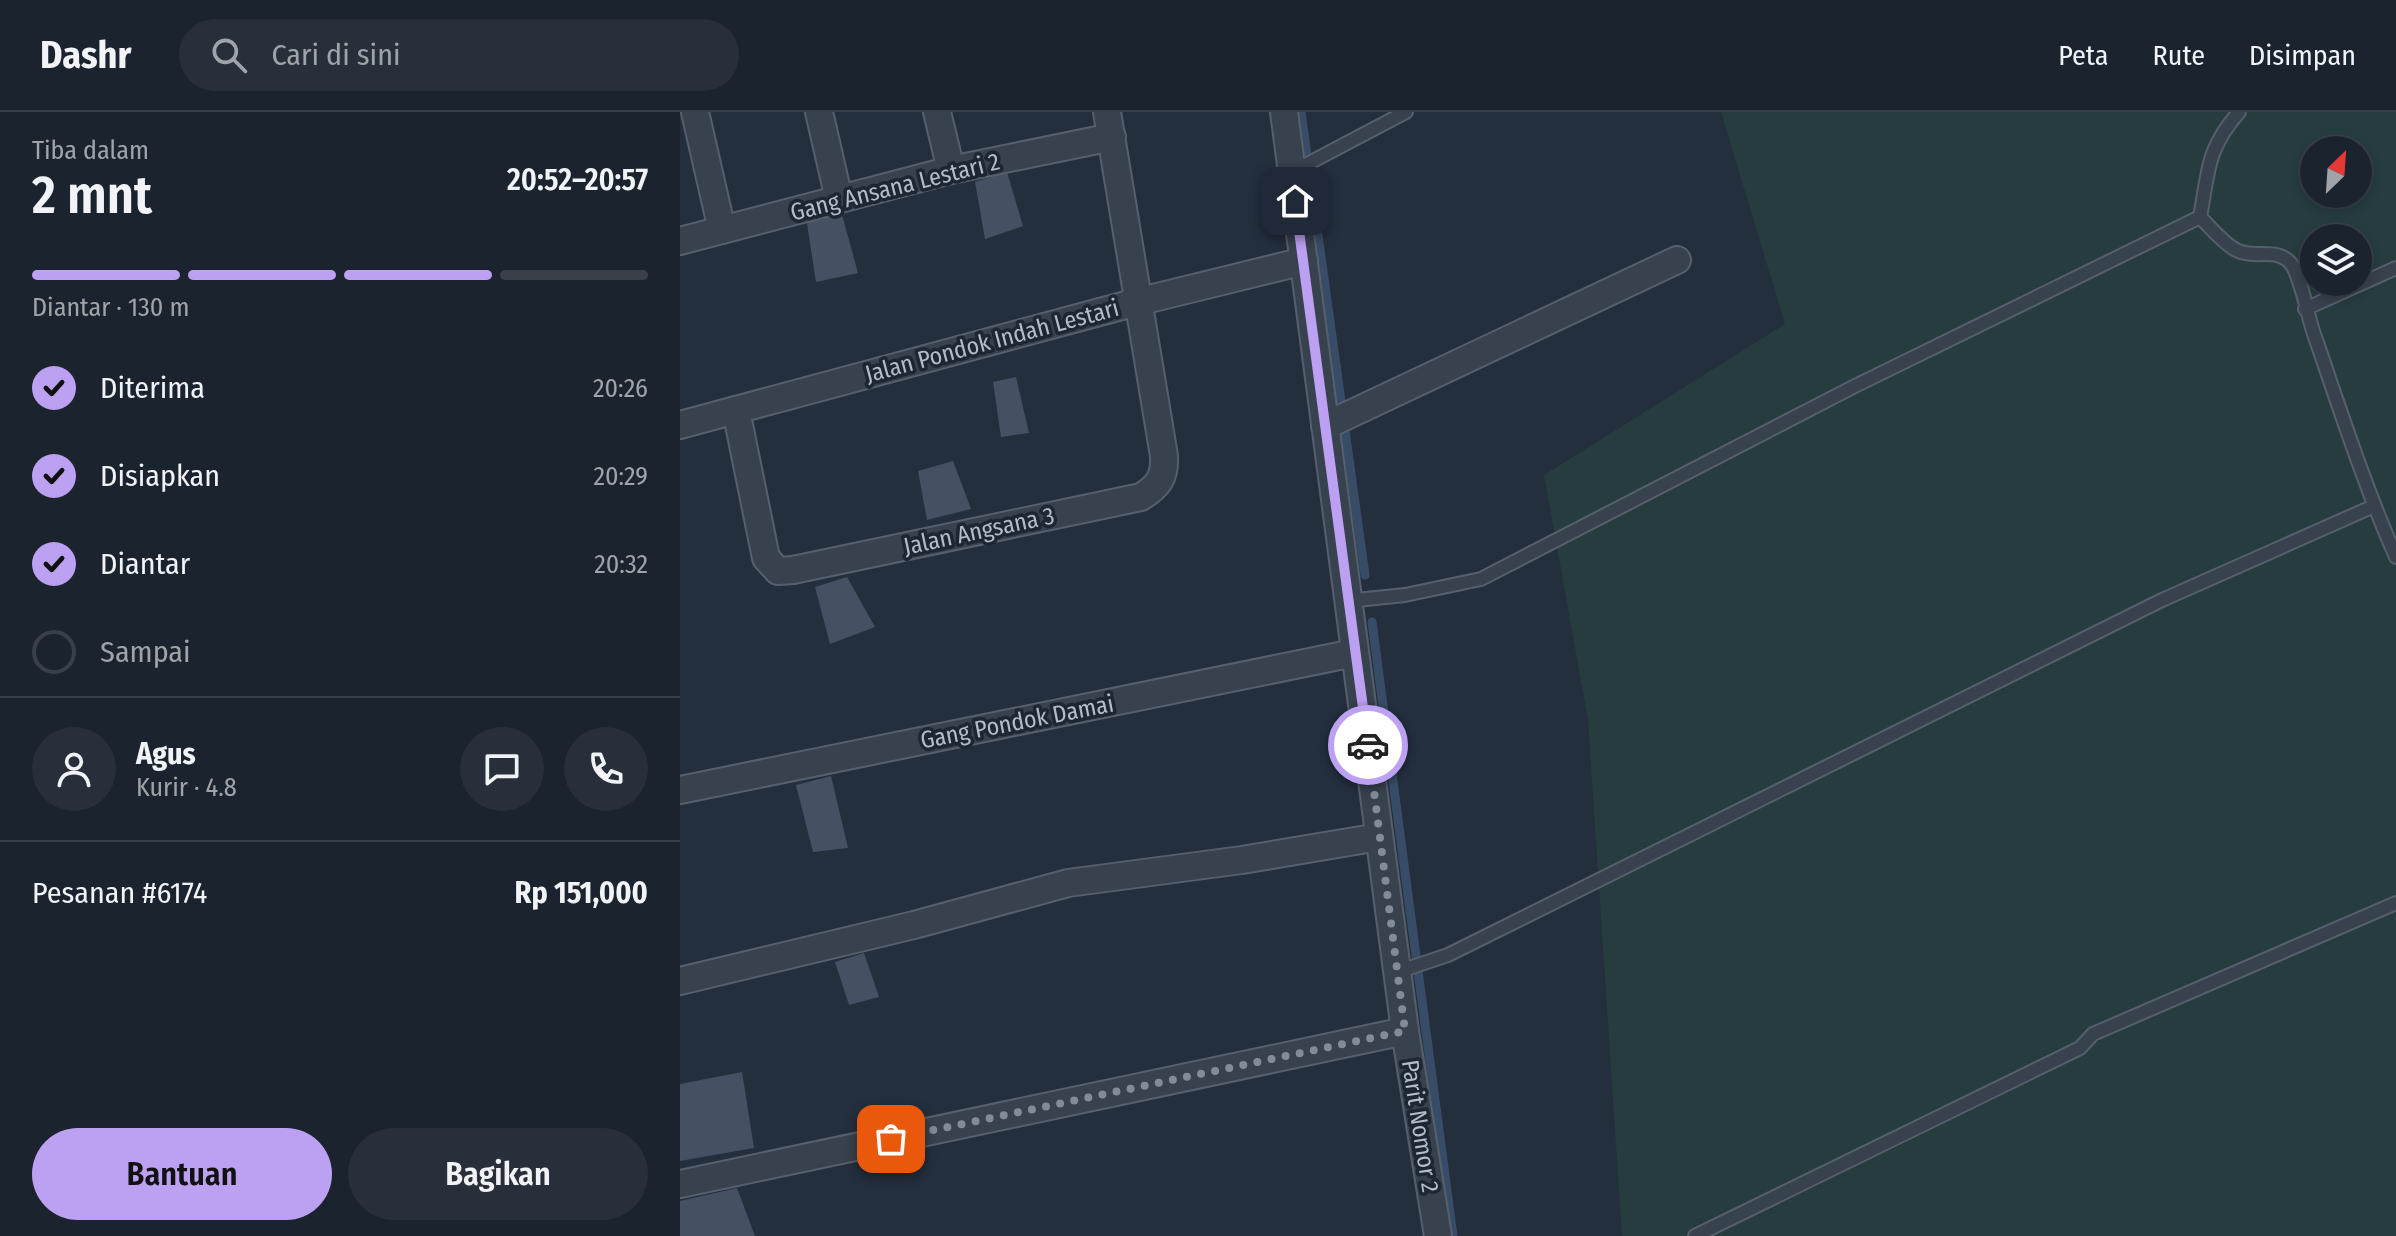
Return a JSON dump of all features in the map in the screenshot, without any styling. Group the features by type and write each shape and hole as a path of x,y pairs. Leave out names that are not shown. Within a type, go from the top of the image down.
{"street":[{"path":"695,112 722,230"},
{"path":"819,112 839,199"},
{"path":"937,112 951,170"},
{"name":"Parit Nomor 2","path":"1284,112 1433,1235"},
{"path":"1109,125 1137,302"},
{"name":"Gang Ansana Lestari 2","path":"680,241 1109,125"},
{"path":"1325,426 1677,260"},
{"name":"Jalan Pondok Indah Lestari","path":"680,425 1137,302 1304,261"},
{"name":"Jalan Angsana 3","path":"736,410 766,558 778,571 1141,497 1156,488 1164,472 1137,302"},
{"name":"Gang Pondok Damai","path":"680,790 1354,653"},
{"path":"680,981 914,925 1068,883 1242,860 1379,837"},
{"path":"680,1184 1405,1031"}],"lane":[{"path":"1292,172 1406,112"},
{"path":"2200,217 2209,159 2218,139 2239,112"},
{"path":"2200,217 2237,251 2277,254 2286,258 2294,268 2305,309 2374,506 2396,557"},
{"path":"1347,601 1405,595 1481,579 1802,412 2200,217"},
{"path":"2305,309 2396,268"},
{"path":"1397,972 1448,955 2162,600 2374,506"},
{"path":"1695,1236 2080,1048 2093,1034 2396,903"}],"green space":[{"path":"1721,112 2396,112 2396,1236 1622,1236 1588,720 1544,475 1785,324"}],"building":[{"path":"1007,172 1023,226 985,239 975,182"},
{"path":"841,211 858,273 816,282 806,217"},
{"path":"1016,377 1029,433 1001,437 993,382"},
{"path":"953,461 971,509 927,520 918,471"},
{"path":"847,577 875,627 830,644 815,587"},
{"path":"831,776 848,848 813,852 796,785"},
{"path":"864,953 879,997 849,1005 835,962"},
{"path":"742,1072 754,1148 680,1161 680,1084"},
{"path":"737,1188 755,1236 680,1236 680,1201"}],"waterway":[{"path":"1301,112 1365,575"},
{"path":"1372,622 1453,1236"}],"way so far":[{"path":"891,1139 1405,1031 1368,745"}],"route":[{"path":"1295,201 1368,745"}]}
